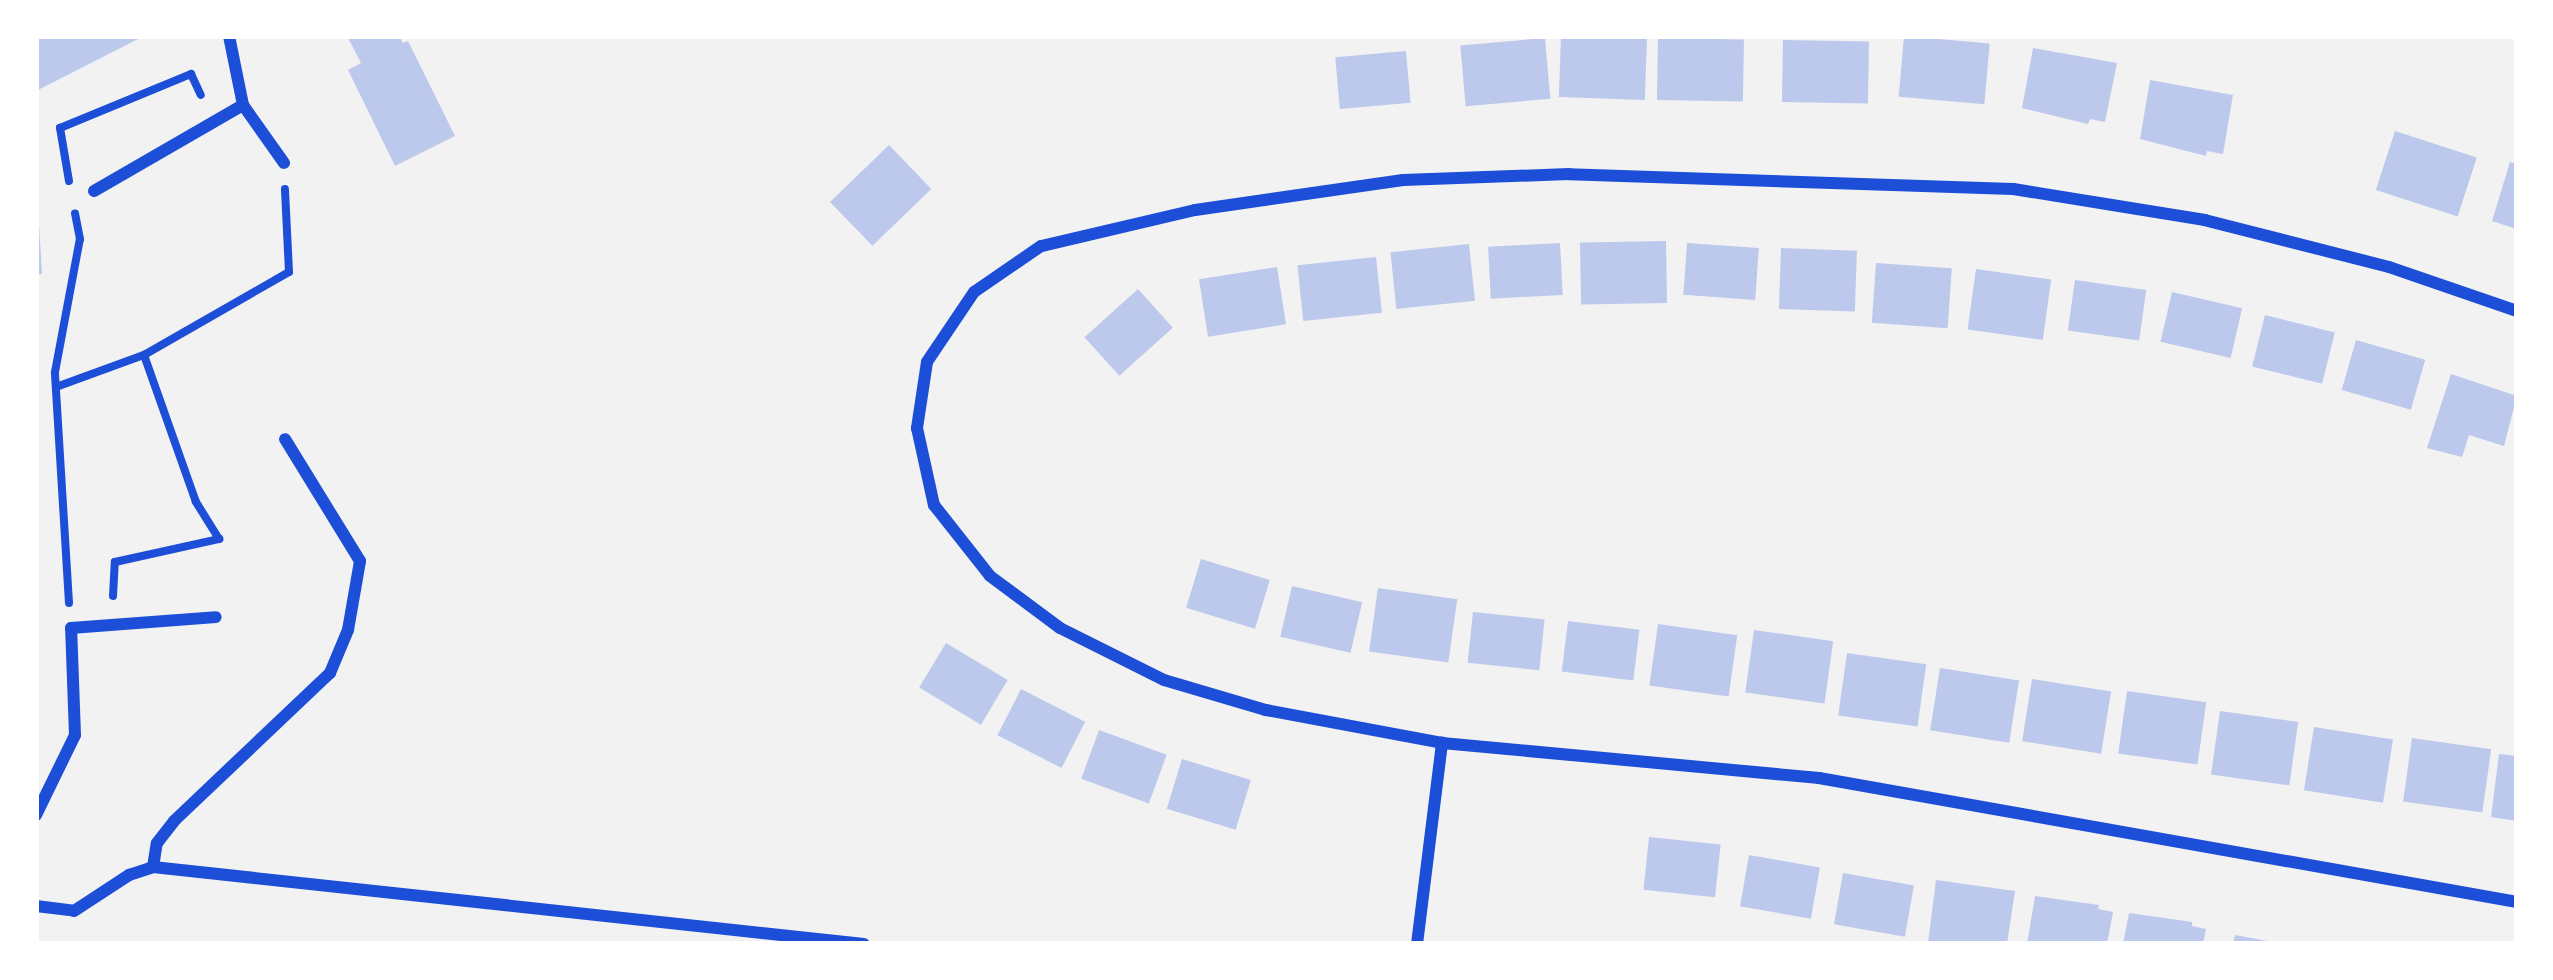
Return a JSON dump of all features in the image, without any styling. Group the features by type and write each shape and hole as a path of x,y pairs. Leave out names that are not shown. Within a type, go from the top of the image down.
{"street":[{"path":"229,36 242,105 284,163"},
{"path":"94,190 242,105"},
{"path":"2517,311 2389,267 2205,220 2013,189 1569,174 1402,180 1195,210 1040,246 974,292 927,362 917,428 934,505 990,576 1060,628 1164,680 1266,710 1442,743 1819,778 2517,902"},
{"path":"153,867 157,843 174,821 330,674 348,630 360,561 285,439"},
{"path":"36,815 75,735 71,628 216,617"},
{"path":"1417,944 1442,743"},
{"path":"36,907 74,911 153,867 864,944"}],"path":[{"path":"56,387 144,355 289,272 284,163"},
{"path":"113,625 115,562 219,539 196,502 144,355"},
{"path":"56,372 71,628"}],"building":[{"path":"36,36 144,36 36,91"},
{"path":"347,36 399,36 403,43 408,41 455,136 395,166 348,70 361,63"},
{"path":"1561,36 1647,39 1645,100 1559,97"},
{"path":"1904,36 1990,43 1984,104 1899,97"},
{"path":"1545,38 1550,99 1466,106 1460,45"},
{"path":"1658,38 1744,40 1743,101 1657,100"},
{"path":"1783,40 1869,42 1868,103 1782,102"},
{"path":"2033,48 2117,63 2105,122 2090,119 2088,124 2022,108"},
{"path":"1406,51 1411,103 1340,109 1335,57"},
{"path":"2150,80 2233,95 2223,154 2207,151 2206,156 2140,139"},
{"path":"2395,131 2477,158 2458,217 2376,190"},
{"path":"889,145 931,189 872,246 830,202"},
{"path":"2510,162 2517,164 2517,229 2492,221"},
{"path":"39,224 42,274 36,274"},
{"path":"1666,241 1667,303 1581,304 1580,243"},
{"path":"1560,243 1563,295 1491,299 1488,247"},
{"path":"1687,243 1759,248 1755,300 1683,295"},
{"path":"1469,244 1475,301 1396,309 1390,252"},
{"path":"1781,248 1857,251 1855,312 1779,309"},
{"path":"1376,257 1382,313 1303,321 1297,265"},
{"path":"1876,263 1952,268 1948,328 1872,323"},
{"path":"1277,267 1286,324 1208,337 1199,279"},
{"path":"1976,269 2051,280 2043,340 1968,329"},
{"path":"2075,280 2146,290 2139,341 2068,331"},
{"path":"1138,289 1173,328 1119,376 1084,337"},
{"path":"2172,292 2242,308 2231,358 2161,342"},
{"path":"2265,315 2335,332 2322,384 2252,366"},
{"path":"2356,340 2425,360 2411,410 2342,390"},
{"path":"2451,374 2517,396 2504,446 2469,435 2462,457 2427,448"},
{"path":"1201,559 1270,580 1255,629 1186,608"},
{"path":"1292,586 1362,602 1350,653 1280,637"},
{"path":"1378,588 1457,599 1448,663 1369,651"},
{"path":"1473,612 1545,620 1539,670 1468,663"},
{"path":"1568,621 1639,630 1633,680 1562,672"},
{"path":"1658,624 1737,635 1729,697 1649,685"},
{"path":"1754,630 1833,641 1824,704 1745,692"},
{"path":"946,643 1008,680 981,725 919,688"},
{"path":"1847,653 1926,664 1917,727 1838,715"},
{"path":"1940,668 2019,681 2009,743 1930,730"},
{"path":"2032,679 2111,692 2101,754 2022,741"},
{"path":"1021,689 1085,722 1062,768 997,735"},
{"path":"2127,691 2206,702 2197,765 2118,753"},
{"path":"2220,711 2298,722 2289,785 2211,774"},
{"path":"2314,727 2393,740 2383,803 2304,790"},
{"path":"1099,730 1167,755 1149,803 1081,779"},
{"path":"2412,738 2491,749 2482,813 2403,801"},
{"path":"2499,754 2517,756 2517,821 2491,817"},
{"path":"1182,759 1251,780 1236,830 1167,809"},
{"path":"1649,837 1721,845 1715,897 1643,890"},
{"path":"1749,855 1820,868 1811,919 1740,906"},
{"path":"1843,873 1914,886 1905,937 1834,924"},
{"path":"1936,880 2015,891 2007,944 1928,943"},
{"path":"2035,896 2099,905 2098,909 2113,912 2107,944 2027,944"},
{"path":"2129,913 2192,922 2206,929 2203,944 2123,944"},
{"path":"2235,935 2273,942 2273,944 2233,944"}]}
